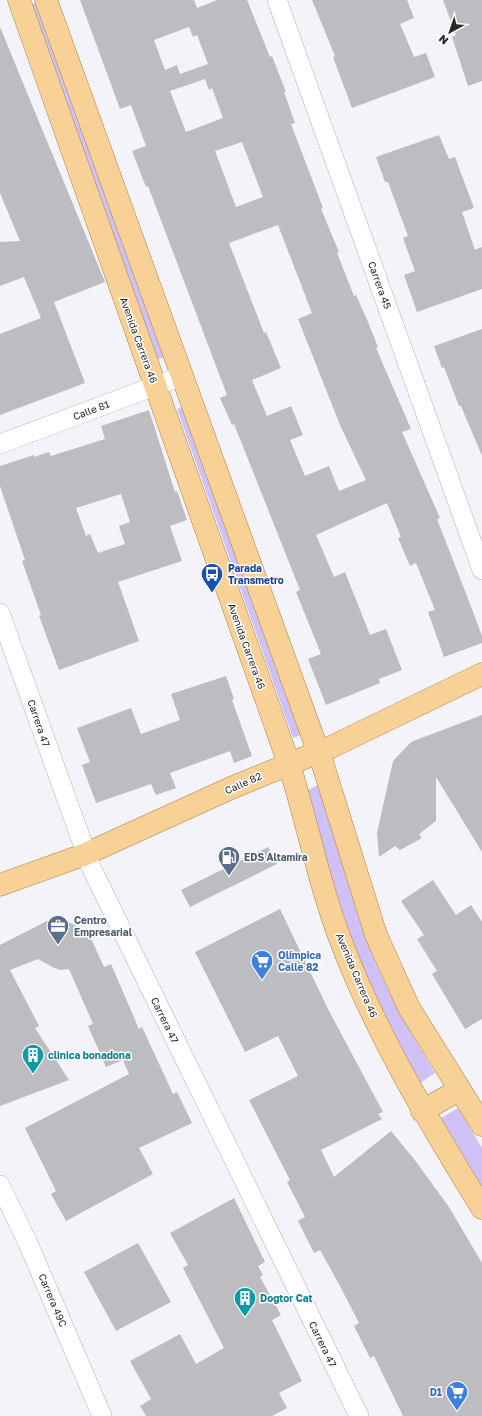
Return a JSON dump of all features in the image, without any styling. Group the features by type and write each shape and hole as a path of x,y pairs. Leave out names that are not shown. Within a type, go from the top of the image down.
{"main road":[{"name":"Avenida Carrera 46","path":"19,0 289,764 308,838 343,948 373,1016 422,1111 482,1208"},
{"path":"46,0 318,752 376,935 394,978 427,1040 482,1125"},
{"name":"Calle 82","path":"0,885 86,854 318,752 482,674"},
{"path":"422,1111 459,1090"}],"street":[{"name":"Carrera 45","path":"277,0 482,570"},
{"name":"Calle 81","path":"0,444 182,376"},
{"name":"Carrera 47","path":"0,613 86,854 120,929 359,1416"},
{"name":"Carrera 49C","path":"0,1185 27,1241 102,1416"}],"shaded area":[{"path":"35,3 164,357 156,360 27,6"},
{"path":"186,406 301,735 293,738 177,409"},
{"path":"320,784 351,894 377,967 414,1039 435,1073 420,1083 400,1047 349,937 306,791"},
{"path":"458,1108 482,1148 482,1186 441,1118"}],"building":[{"path":"80,0 194,0 197,8 217,0 247,0 286,92 284,92 295,123 291,124 323,208 321,209 339,252 337,253 354,296 356,295 368,322 378,347 376,348 411,429 402,432 440,518 437,519 482,636 482,643 444,657 428,612 435,610 416,563 410,566 398,538 401,537 387,503 316,535 334,577 345,572 370,635 386,629 402,670 379,679 380,683 326,705 308,659 321,654 296,592 300,590 234,424 232,425 220,398 227,395 148,186 146,187 132,151 146,146 131,105 120,109","holes":["189,27 193,37 197,35 208,64 180,74 177,65 165,70 154,40","205,79 209,90 212,88 223,118 186,132 170,91","242,142 263,197 236,207 215,151","278,225 312,313 298,319 340,425 366,480 339,491 329,466 305,476 290,440 303,435 291,406 267,416 252,380 281,368 266,332 264,333 229,243"]},
{"path":"312,0 407,0 414,18 400,24 414,57 426,53 435,77 352,108 333,57 335,56"},
{"path":"443,0 482,0 482,81 468,86 452,37 456,35"},
{"path":"0,27 105,282 54,302 85,383 0,415 0,334 41,318 24,277 0,286 0,242 20,241 0,193"},
{"path":"439,135 449,159 455,157 474,208 462,212 475,250 482,247 482,289 417,312 404,275 415,271 403,238 408,236 388,182 385,182 376,157"},
{"path":"482,329 482,456 461,406 459,406 444,367 442,368 434,346"},
{"path":"149,410 175,492 177,491 187,520 170,526 182,561 118,582 139,641 59,670 39,616 41,615 22,561 25,560 0,486 0,466 34,455 34,457 49,452 51,456 105,439 101,426","holes":["121,494 130,522 119,526 125,544 98,553 90,534 86,536 76,508"]},
{"path":"226,676 234,699 232,700 252,756 234,763 230,751 170,773 176,788 156,795 151,784 96,803 82,765 90,762 77,728 131,708 141,734 180,720 171,694"},
{"path":"482,715 482,852 436,777 436,821 419,834 422,838 400,850 395,846 379,857 377,833 393,761 411,742"},
{"name":"EDS Altamira","path":"268,847 277,864 190,907 181,890"},
{"path":"433,880 456,915 471,905 482,922 482,1019 465,1029 432,974 437,971 417,939 424,935 401,901"},
{"path":"280,909 329,1011 383,1112 378,1114 382,1119 321,1150 334,1177 391,1131 414,1159 449,1207 482,1263 482,1416 403,1416 374,1356 370,1358 354,1326 359,1323 340,1286 320,1250 314,1253 298,1221 305,1217 287,1182 290,1180 249,1100 298,1076 278,1036 245,1052 195,952"},
{"path":"47,921 53,924 58,921 65,921 79,928 82,934 89,934 104,967 111,964 139,1029 142,1027 173,1094 177,1092 192,1123 139,1148 153,1174 66,1221 51,1194 56,1191 25,1128 129,1074 123,1060 106,1067 88,1026 93,1024 69,969 60,970 38,959 10,970 39,1026 35,1028 69,1080 0,1106 0,945"},
{"path":"234,1198 265,1262 258,1266 263,1275 260,1277 281,1315 272,1320 302,1381 279,1393 287,1408 272,1416 146,1416 140,1406 151,1399 130,1361 180,1334 196,1364 224,1348 183,1268 188,1265 170,1233"},
{"path":"138,1243 171,1302 116,1331 84,1272"}],"place":[{"name":"Parada Transmetro","path":"212,594"},
{"name":"EDS Altamira","path":"229,876"},
{"name":"Centro Empresarial","path":"58,946"},
{"name":"Olímpica Calle 82","path":"262,980"},
{"name":"clinica bonadona","path":"33,1074"},
{"name":"Dogtor Cat","path":"245,1318"},
{"name":"D1","path":"457,1412"}]}
